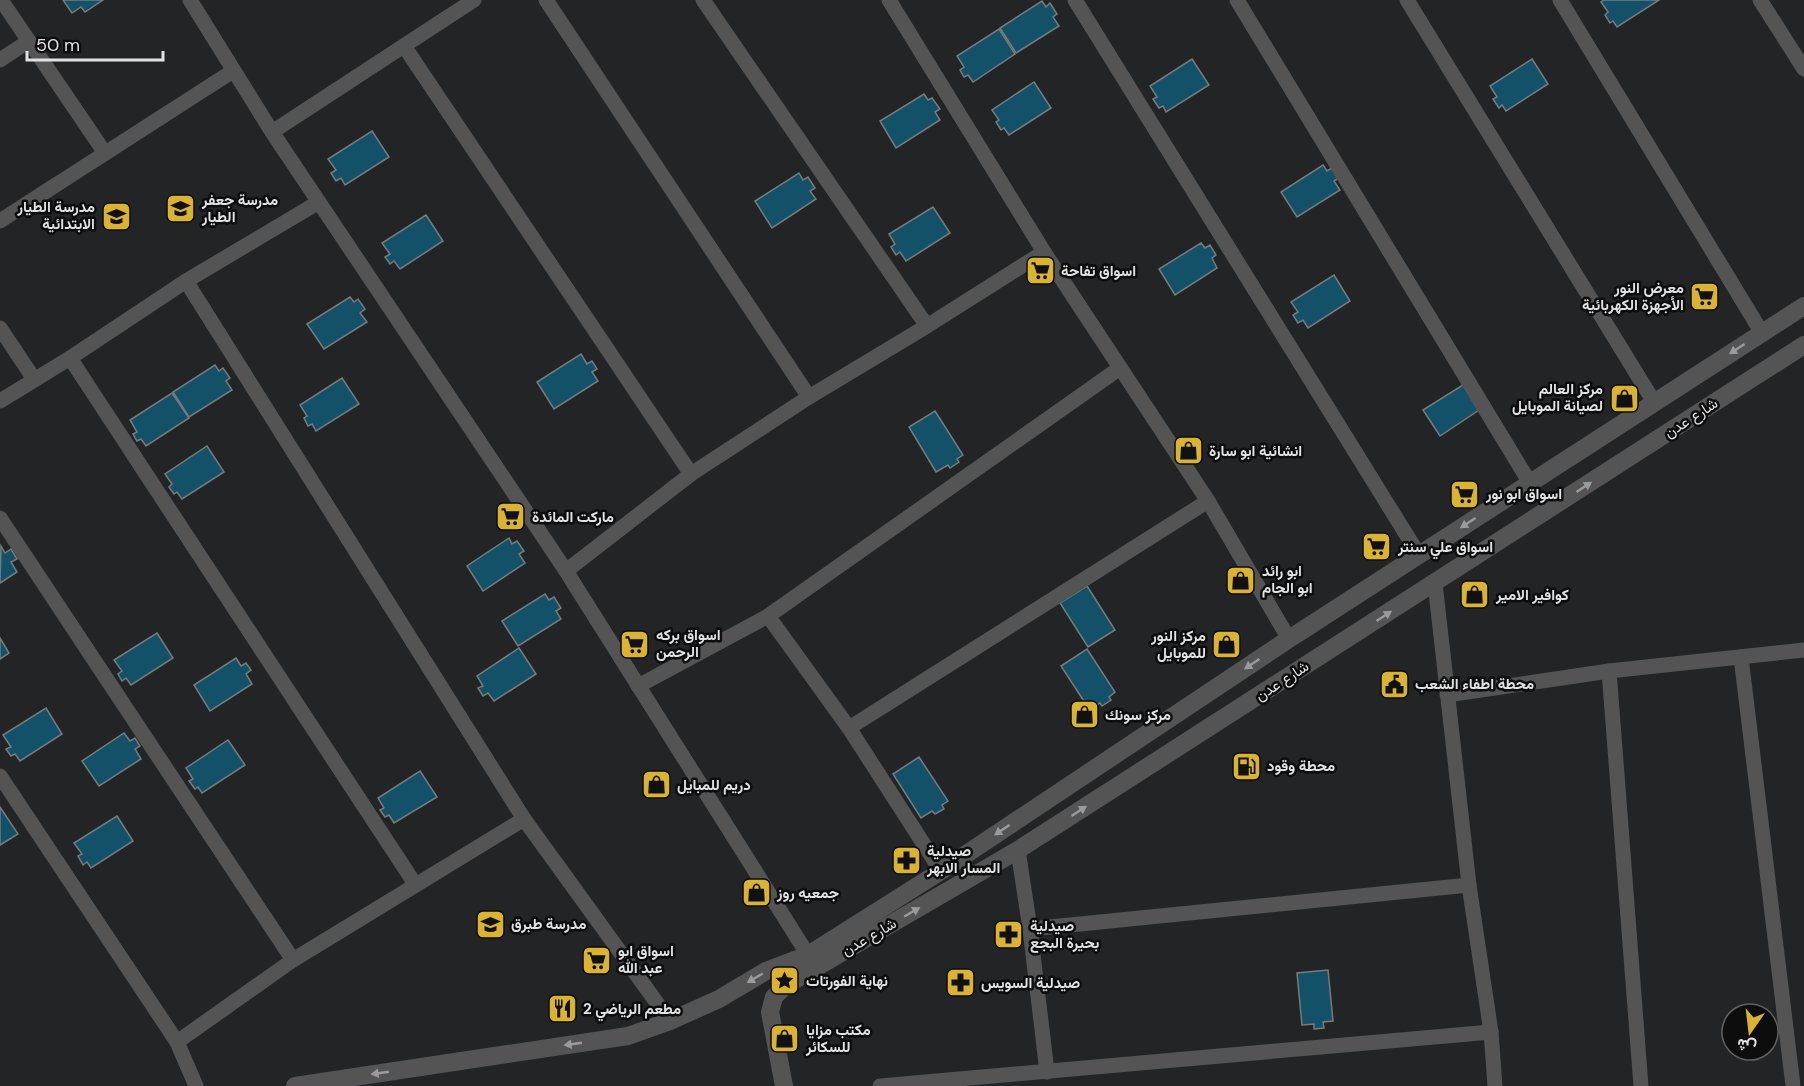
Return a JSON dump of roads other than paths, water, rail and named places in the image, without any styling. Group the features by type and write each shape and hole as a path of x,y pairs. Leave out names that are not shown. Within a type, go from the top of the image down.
{"street":[{"path":"1,0 105,153"},
{"path":"272,132 474,0"},
{"path":"546,0 809,397"},
{"path":"703,0 927,326"},
{"path":"889,0 1044,252 1208,501 1289,639"},
{"path":"1074,0 1419,555"},
{"path":"1237,0 1530,483"},
{"path":"1407,0 1654,402"},
{"path":"1560,0 1762,333"},
{"path":"1760,0 1804,69"},
{"path":"193,1 233,71 272,132 566,571 808,955"},
{"path":"0,60 29,41"},
{"path":"404,46 691,474"},
{"path":"0,221 233,71"},
{"path":"0,401 70,358 186,281 319,202"},
{"path":"566,571 691,474 809,397 1044,252"},
{"path":"186,281 524,819 670,1021"},
{"name":"شارع عدن","path":"295,1086 628,1036 670,1021 719,999 766,972 808,955 941,871 1321,618 1804,306"},
{"path":"0,328 34,379"},
{"name":"شارع عدن","path":"784,1086 770,1012 774,997 786,985 1018,850 1804,345"},
{"path":"70,358 415,884"},
{"path":"638,686 768,615 1120,368"},
{"path":"849,728 1208,501"},
{"path":"0,518 293,960"},
{"path":"1435,583 1469,885 1491,1032 1495,1086"},
{"path":"768,615 849,728 941,871"},
{"path":"1321,618 1350,638"},
{"path":"1447,695 1609,671 1804,650"},
{"path":"1741,657 1793,1086"},
{"path":"1609,671 1641,1086"},
{"path":"0,776 177,1042 196,1086"},
{"path":"177,1042 293,960 524,819"},
{"path":"1018,850 1047,1072"},
{"path":"1030,929 1469,885"},
{"path":"880,1086 1491,1032"}],"place":[{"name":"مدرسة جعفر الطيار","path":"181,209"},
{"name":"مدرسة الطيار الابتدائية","path":"116,216"},
{"name":"اسواق تفاحة","path":"1040,271"},
{"name":"معرض النور الأجهزة الكهربائية","path":"1705,297"},
{"name":"مركز العالم لصيانة الموبايل","path":"1624,398"},
{"name":"انشائية ابو سارة","path":"1188,451"},
{"name":"اسواق ابو نور","path":"1465,494"},
{"name":"ماركت المائدة","path":"511,517"},
{"name":"اسواق علي سنتر","path":"1377,547"},
{"name":"ابو رائد ابو الجام","path":"1241,580"},
{"name":"كوافير الامير","path":"1475,595"},
{"name":"اسواق بركه الرحمن","path":"635,644"},
{"name":"مركز النور للموبايل","path":"1227,645"},
{"name":"محطة اطفاء الشعب","path":"1394,684"},
{"name":"مركز سونك","path":"1084,715"},
{"name":"محطة وقود","path":"1246,766"},
{"name":"دريم للمبايل","path":"656,785"},
{"name":"صيدلية المسار الابهر","path":"906,860"},
{"name":"جمعيه روز","path":"756,893"},
{"name":"مدرسة طبرق","path":"490,924"},
{"name":"صيدلية بحيرة البجع","path":"1009,935"},
{"name":"اسواق ابو عبد الله","path":"597,960"},
{"name":"نهاية الفورتات","path":"785,981"},
{"name":"صيدلية السويس","path":"960,983"},
{"name":"مطعم الرياضي 2","path":"562,1009"},
{"name":"مكتب مزايا للسكائر","path":"785,1039"}]}
